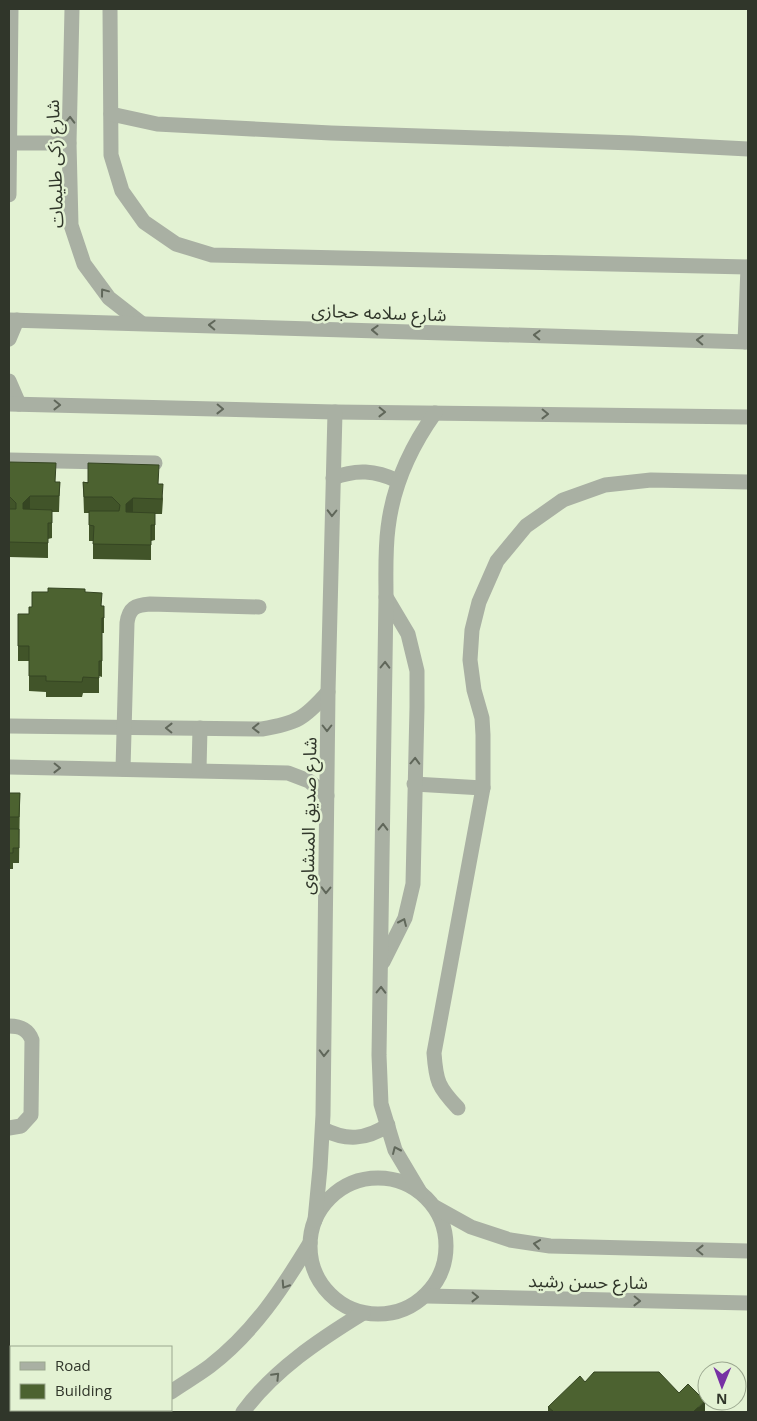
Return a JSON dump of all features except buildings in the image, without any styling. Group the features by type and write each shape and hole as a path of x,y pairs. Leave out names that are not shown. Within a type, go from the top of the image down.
{"street":[{"path":"9,196 11,9"},
{"name":"شارع زكى طليمات","path":"72,9 69,143 71,225 84,264 109,298 142,323"},
{"path":"110,9 111,155 122,191 144,222 176,244 212,254 748,267 746,342"},
{"path":"111,114 157,124 331,134 633,142 748,150"},
{"path":"9,143 69,143"},
{"path":"9,339 13,320"},
{"name":"شارع سلامه حجازى","path":"13,320 746,342"},
{"path":"9,381 14,404 335,412 748,417"},
{"name":"شارع صديق المنشاوى","path":"315,1220 322,1129 328,692 335,412"},
{"path":"310,1243 313,1266 323,1288 341,1304 363,1313 386,1314 407,1308 426,1296 440,1276 447,1253 445,1229 435,1207 420,1192 395,1150 381,1104 380,1065 388,530 391,505 407,457 435,413"},
{"path":"9,460 154,463"},
{"path":"333,478 359,471 386,475 398,481"},
{"path":"458,1108 444,1093 438,1080 434,1053 483,788 484,735 482,718 474,690 470,660 472,630 479,602 497,561 526,526 563,500 605,485 650,480 748,482"},
{"path":"381,966 405,918 410,903 417,671 408,634 386,597"},
{"path":"123,769 127,623 128,615 132,609 140,605 150,604 259,608"},
{"path":"9,726 262,729 288,725 311,712 328,692"},
{"path":"199,770 200,728"},
{"path":"9,767 288,773 309,781 327,796"},
{"path":"414,784 483,788"},
{"path":"9,1026 22,1027 32,1040 31,1115 21,1126 9,1128"},
{"path":"322,1129 344,1137 356,1138 378,1132 388,1125"},
{"path":"172,1391 210,1366 250,1330 283,1288 310,1243 315,1220 329,1199 349,1184 373,1178 398,1181 420,1192"},
{"name":"شارع حسن رشيد","path":"435,1207 471,1228 510,1240 534,1244 748,1251"},
{"name":"شارع حسن رشيد","path":"426,1296 748,1303"},
{"path":"243,1412 282,1371 321,1339 363,1313"}]}
